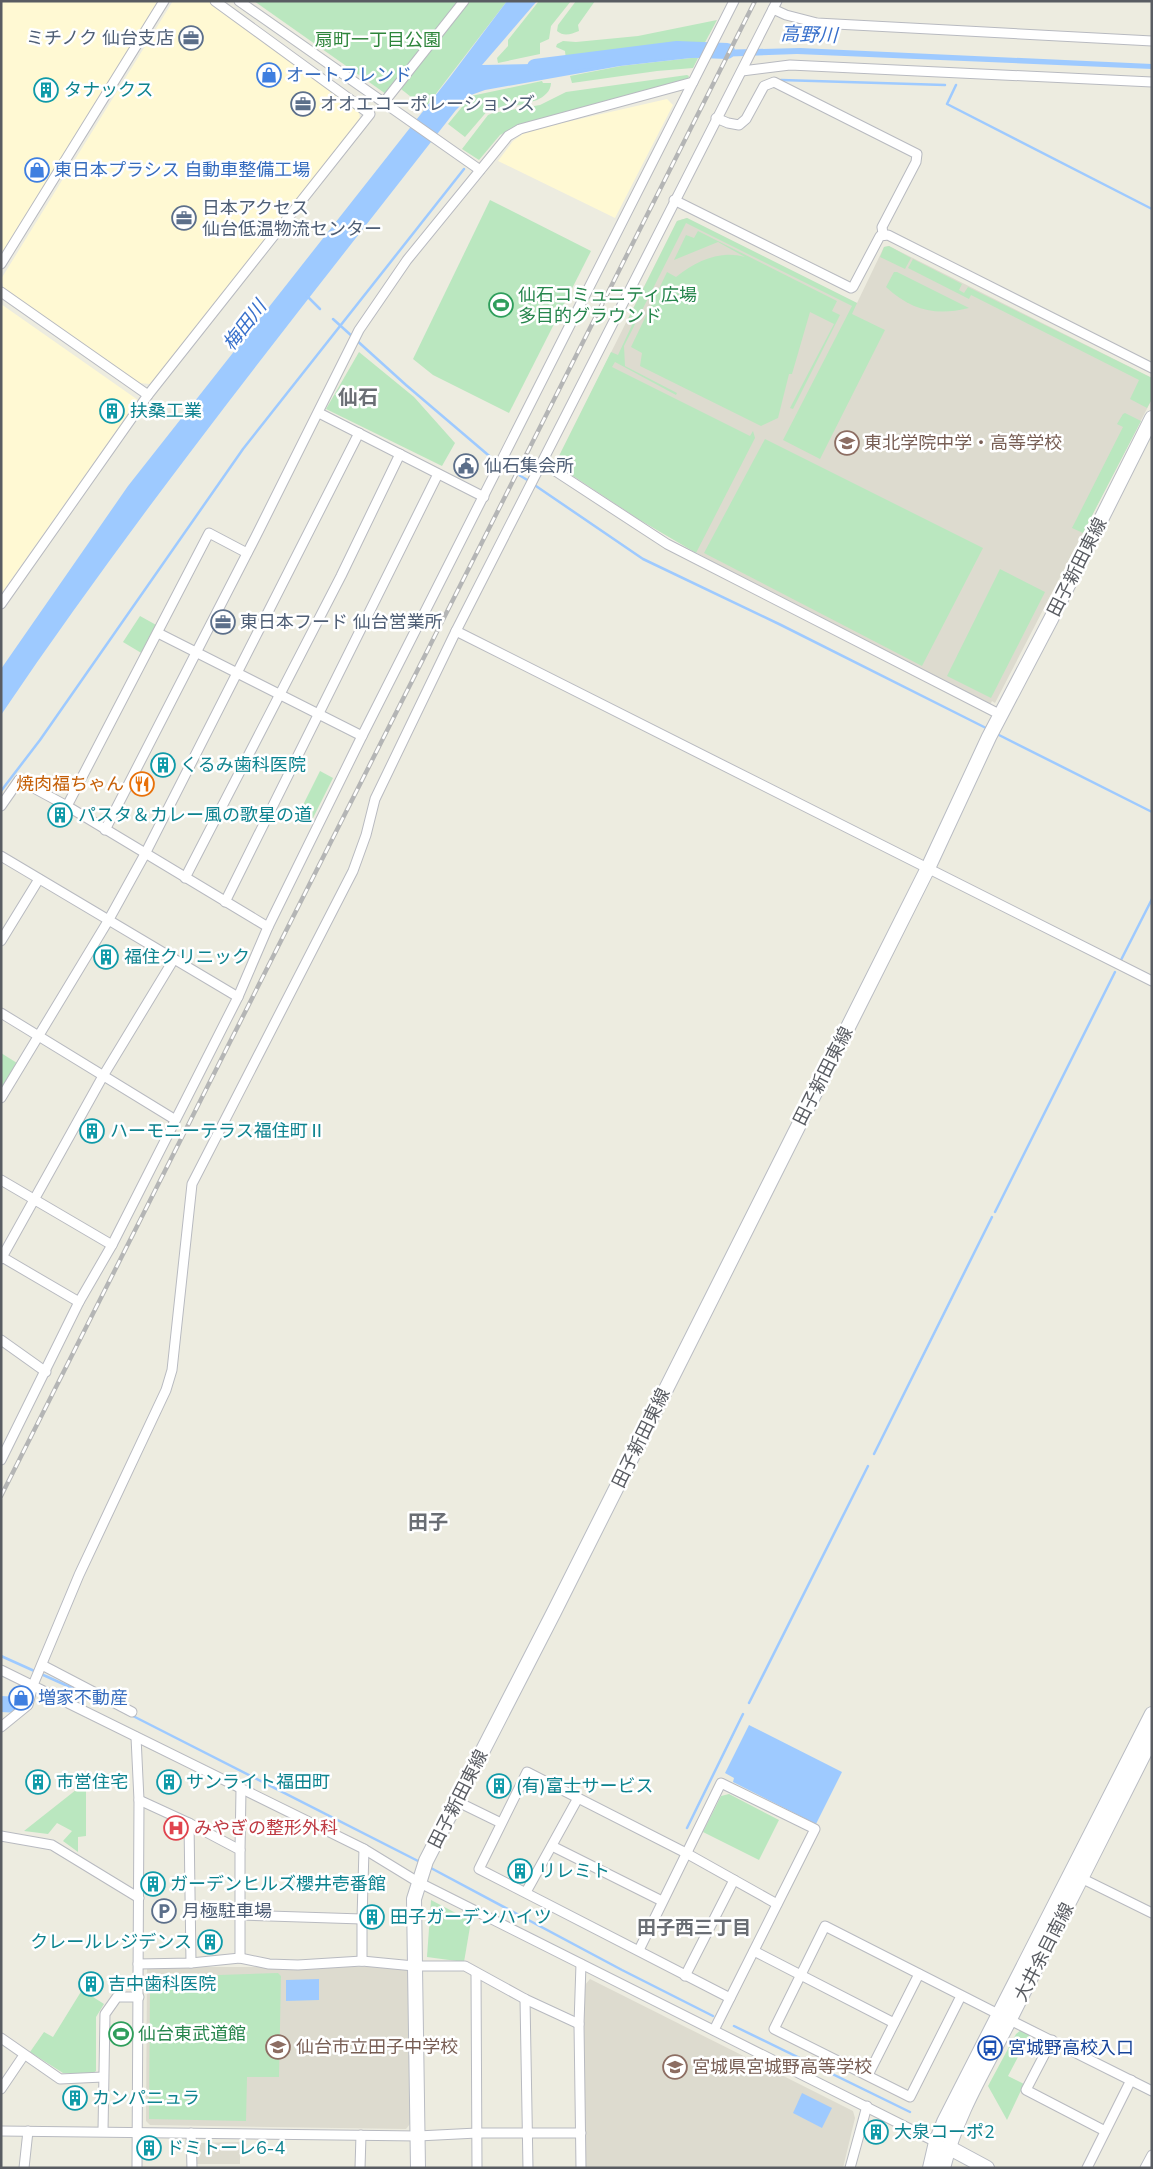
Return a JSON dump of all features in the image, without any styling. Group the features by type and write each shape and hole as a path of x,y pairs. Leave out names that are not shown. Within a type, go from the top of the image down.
{"street":[{"path":"1,264 164,1"},
{"path":"1,604 148,395 370,114 215,1"},
{"path":"239,1 304,48 398,110 480,170"},
{"path":"385,101 464,1"},
{"path":"1,1460 80,1302 112,1245 174,1119 238,996 268,927 362,736 734,1"},
{"path":"1,1727 28,1705 35,1681 79,1575 166,1390 172,1370 192,1184 354,871 375,799 456,631 543,464 674,200 775,5 786,15 817,23 1152,41"},
{"path":"295,61 304,48"},
{"path":"744,66 790,65 1152,82"},
{"path":"105,830 319,413 352,343 407,260 508,136 520,129 693,82"},
{"path":"716,118 728,124 739,125 746,118 764,86 774,82 917,154 916,162 882,227 883,234"},
{"path":"674,200 851,288 880,236 883,234"},
{"path":"883,234 1152,368"},
{"path":"1,292 148,395"},
{"path":"319,413 484,497"},
{"name":"田子新田東線","path":"418,2168 414,1899 422,1871 928,868 995,726 1152,418"},
{"path":"1,1098 108,921 145,854 359,433"},
{"path":"185,878 280,695 400,454"},
{"path":"543,464 668,544 995,726"},
{"path":"225,902 438,474"},
{"path":"67,806 209,533 247,553"},
{"path":"456,631 1152,981"},
{"path":"158,633 362,736"},
{"path":"1,806 19,780 67,806 268,927"},
{"path":"1,856 108,921 238,996"},
{"path":"1,941 39,879"},
{"path":"80,1302 2,1258 36,1200 103,1076 174,959"},
{"path":"1,1013 174,1119"},
{"path":"1,1180 112,1245"},
{"path":"1,1340 46,1372"},
{"path":"42,1666 132,1712"},
{"path":"1,1670 35,1681 136,1737 364,1849 422,1871 581,1964 867,2106 987,2168"},
{"path":"943,2168 942,2144 944,2122 1005,2018 1152,1714"},
{"path":"136,1737 139,1800 137,2168"},
{"name":"大井余目南線","path":"1005,2018 1081,1878 1152,1738"},
{"path":"730,1998 479,1869 501,1823 527,1772 686,1853 777,1904"},
{"path":"639,1950 721,1783 816,1829 714,2030"},
{"path":"240,1958 241,1789"},
{"path":"526,1892 578,1798"},
{"path":"139,1800 240,1850"},
{"path":"458,1802 501,1823"},
{"path":"189,1824 191,1962"},
{"path":"1,1836 52,1845 139,1898"},
{"path":"552,1846 662,1901"},
{"path":"362,1961 364,1849"},
{"path":"1081,1878 1152,1913"},
{"path":"685,1976 734,1880"},
{"path":"241,1915 362,1919"},
{"path":"961,1996 910,2097 774,2029 826,1926 1152,2091"},
{"path":"754,1951 894,2023"},
{"path":"138,1964 240,1958 269,1964 298,1965 362,1961 414,1966 465,1966 525,1999 580,2024"},
{"path":"581,1964 581,2168"},
{"path":"476,1973 477,2168"},
{"path":"868,2076 919,1974"},
{"path":"103,2131 105,2014 117,1996 139,1997"},
{"path":"525,1999 528,2168"},
{"path":"1,2038 60,2079 103,2077"},
{"path":"1052,2040 1026,2090 1105,2131"},
{"path":"1,2089 24,2055"},
{"path":"1087,2168 1130,2080"},
{"path":"850,2168 867,2106"},
{"path":"1,2131 418,2136 477,2133 581,2133"},
{"path":"24,2168 28,2131"},
{"path":"190,2133 192,2168"},
{"path":"360,2168 361,2135"},
{"path":"930,2168 942,2144"},
{"path":"1145,2168 1152,2155"}],"shaded area":[{"path":"1,1 160,1 1,256"},
{"path":"173,1 209,1 359,111 360,120 151,384 138,383 4,290 1,279"},
{"path":"667,99 673,105 615,218 498,161 513,141 527,131"},
{"name":"東北学院中学・高等学校","path":"687,218 857,303 884,247 889,246 1152,378 1152,399 995,703 992,701 990,705 711,561 640,520 555,464 677,221"},
{"path":"1,304 138,400 1,594"},
{"name":"仙台市立田子中学校","path":"147,1967 405,1967 409,1972 410,2124 406,2129 150,2125 146,2121"},
{"name":"宮城県宮城野高等学校","path":"590,1979 853,2111 855,2118 843,2168 585,2168 584,1986"},
{"path":"240,2142 240,2164 194,2164 194,2143"}],"green space":[{"name":"扇町一丁目公園","path":"254,1 458,1 386,94"},
{"path":"470,1 507,1 425,108 401,89"},
{"path":"539,1 571,1 551,26 549,39 540,43 540,54 498,63 497,58 508,46 508,40"},
{"path":"576,1 595,1 578,25 579,31 562,34 557,31 558,25"},
{"path":"717,20 702,48 678,47 566,60 565,51 556,47 557,44 563,41 576,42 638,36"},
{"path":"698,58 693,68 572,83 570,76 621,66"},
{"path":"689,76 687,81 524,123 500,135 479,160 462,149 488,115 493,113 540,105 566,92"},
{"path":"542,81 543,83 551,83 549,91 543,96 526,104 489,109 465,137 448,124 471,96"},
{"name":"仙石コミュニティ広場 多目的グラウンド","path":"490,200 591,251 509,413 433,375 413,359"},
{"path":"687,218 857,303 852,314 885,330 820,459 783,440 852,306 686,223 624,346 625,366 677,393 676,395 615,362 612,367 750,436 753,431 755,438 696,553 640,520 555,464 611,352 618,355 632,325 627,321 677,221"},
{"path":"698,231 837,301 832,311 840,315 793,409 790,408 834,324 810,312 792,374 789,374 778,418 761,426 640,366 642,353 631,347 667,272 676,277 692,266 709,258 726,255 745,257 718,242 674,260 686,235 694,238"},
{"path":"889,246 911,258 905,269 880,257 884,247"},
{"path":"913,259 962,284 959,290 964,293 968,287 1152,378 1152,399 1147,408 1130,399 1139,380 971,295 969,299 908,268"},
{"path":"894,272 969,308 935,311 925,310 905,302 886,287"},
{"path":"359,352 414,397 455,443 442,466 326,409"},
{"path":"1125,413 1141,421 1083,533 1072,528 1123,427 1117,424"},
{"path":"765,439 983,548 922,666 704,553"},
{"path":"1000,569 1045,592 991,698 947,676"},
{"path":"140,616 158,626 143,654 123,642"},
{"path":"320,771 333,778 311,822 298,815"},
{"path":"1,1053 17,1063 1,1089"},
{"path":"86,1782 86,1836 78,1837 78,1852 63,1841 72,1831 57,1823 48,1834 24,1831"},
{"path":"729,1794 779,1820 759,1860 703,1832 721,1796"},
{"path":"431,1900 471,1921 464,1962 427,1957"},
{"path":"278,1973 281,1976 279,2077 247,2077 246,2121 149,2119 150,1988 159,1977"},
{"path":"82,1990 104,2004 96,2017 96,2071 92,2074 63,2073 30,2052 44,2032 53,2037"},
{"path":"1021,2030 1030,2034 1008,2076 1024,2084 1007,2120 988,2086 1016,2034"}],"water":[{"path":"507,1 537,1 482,65 584,63 672,51 800,48 1152,64 1152,69 797,54 691,58 620,66 485,90 471,95 456,110 166,484 1,715 1,669 128,486 450,77"},
{"path":"749,1725 842,1772 816,1824 733,1782 734,1778 725,1773"},
{"path":"319,1979 319,2000 286,2001 286,1980"},
{"path":"802,2093 832,2108 822,2128 793,2113"}],"waterway":[{"name":"高野川","path":"535,67 677,49 727,51"},
{"path":"781,80 945,85"},
{"path":"956,85 947,104 1152,209"},
{"path":"1,791 40,740 243,449 464,169"},
{"path":"307,296 320,309"},
{"path":"333,319 406,385 494,460 529,481"},
{"path":"533,484 643,559 781,625 988,729"},
{"path":"997,734 1152,812"},
{"path":"1121,960 1152,899"},
{"path":"995,1212 1115,972"},
{"path":"874,1454 992,1217"},
{"path":"749,1703 868,1466"},
{"path":"1,1656 110,1705"},
{"path":"1,1704 20,1705"},
{"path":"687,1828 743,1714"},
{"path":"131,1715 420,1862"},
{"path":"429,1867 622,1970 713,2016"},
{"path":"734,2026 910,2112"}],"railway":[{"path":"1,1496 755,1"}],"place":[{"name":"ミチノク 仙台支店","path":"191,38"},
{"name":"オートフレンド","path":"269,75"},
{"name":"タナックス","path":"46,90"},
{"name":"オオエコーポレーションズ","path":"303,104"},
{"name":"東日本プラシス 自動車整備工場","path":"37,170"},
{"name":"日本アクセス 仙台低温物流センター","path":"184,218"},
{"name":"仙石コミュニティ広場 多目的グラウンド","path":"501,305"},
{"name":"扶桑工業","path":"112,411"},
{"name":"東北学院中学・高等学校","path":"847,443"},
{"name":"仙石集会所","path":"466,466"},
{"name":"東日本フード 仙台営業所","path":"223,622"},
{"name":"くるみ歯科医院","path":"163,765"},
{"name":"焼肉福ちゃん","path":"142,784"},
{"name":"パスタ＆カレー風の歌星の道","path":"60,815"},
{"name":"福住クリニック","path":"106,957"},
{"name":"ハーモニーテラス福住町Ⅱ","path":"92,1131"},
{"name":"増家不動産","path":"21,1698"},
{"name":"市営住宅","path":"38,1782"},
{"name":"サンライト福田町","path":"169,1782"},
{"name":"(有)富士サービス","path":"499,1786"},
{"name":"みやぎの整形外科","path":"176,1828"},
{"name":"リレミト","path":"520,1871"},
{"name":"ガーデンヒルズ櫻井壱番館","path":"153,1884"},
{"name":"月極駐車場","path":"164,1911"},
{"name":"田子ガーデンハイツ","path":"372,1917"},
{"name":"クレールレジデンス","path":"210,1942"},
{"name":"吉中歯科医院","path":"91,1984"},
{"name":"仙台東武道館","path":"121,2034"},
{"name":"仙台市立田子中学校","path":"278,2047"},
{"name":"宮城野高校入口","path":"990,2048"},
{"name":"宮城県宮城野高等学校","path":"675,2067"},
{"name":"カンパニュラ","path":"75,2098"},
{"name":"大泉コーポ2","path":"876,2132"},
{"name":"ドミトーレ6-4","path":"149,2148"}],"district":[{"name":"仙石","path":"358,397"},
{"name":"田子","path":"428,1522"},
{"name":"田子西三丁目","path":"694,1927"}],"water label":[{"name":"梅田川","path":"244,325"}]}
